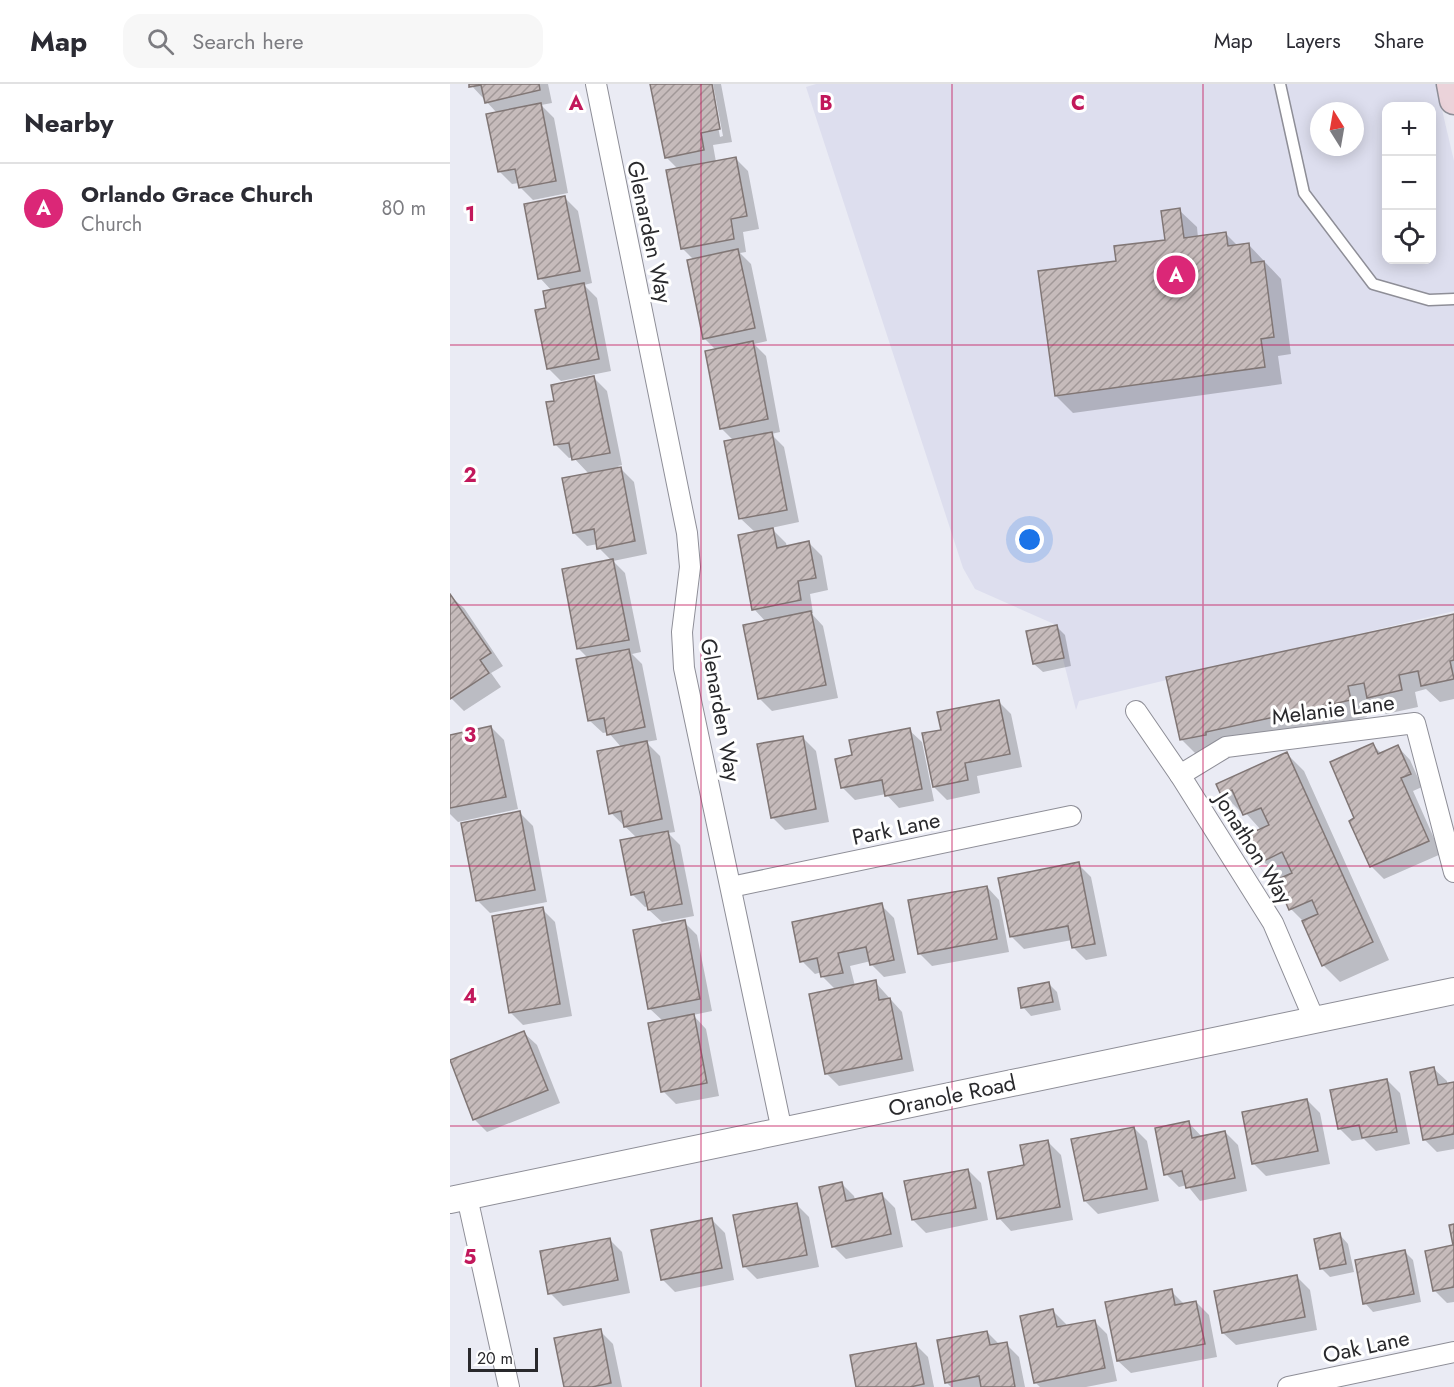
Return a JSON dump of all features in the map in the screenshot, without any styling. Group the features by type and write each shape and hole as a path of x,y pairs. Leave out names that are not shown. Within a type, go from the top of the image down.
{"main road":[{"path":"1451,84 1454,100"}],"street":[{"name":"Glenarden Way","path":"596,84 687,533 690,567 682,632 684,668 782,1131"},
{"name":"Jonathon Way","path":"1136,711 1180,775 1273,923 1314,1019"},
{"name":"Melanie Lane","path":"1180,775 1226,747 1415,723 1454,872"},
{"name":"Park Lane","path":"731,887 1071,816"},
{"name":"Oranole Road","path":"459,1198 1454,991"},
{"path":"459,1198 509,1387"},
{"name":"Oak Lane","path":"1288,1387 1454,1352"}],"lane":[{"path":"1280,84 1304,193 1373,284 1429,300 1454,299"}],"shaded area":[{"path":"816,84 1436,84 1454,161 1454,611 1079,701 1076,710 1054,624 975,589 963,568 806,87"}],"building":[{"path":"469,84 539,84 540,90 485,103 481,85 469,87"},
{"path":"650,84 712,84 720,129 701,133 704,150 665,158"},
{"path":"541,103 556,181 519,188 515,169 498,172 486,114"},
{"path":"736,157 747,216 731,219 734,239 681,249 666,170"},
{"path":"565,196 580,271 538,279 524,204"},
{"path":"1180,208 1184,238 1226,232 1228,246 1249,243 1251,263 1264,261 1274,337 1261,339 1265,367 1055,396 1038,271 1116,261 1114,246 1165,240 1161,211"},
{"path":"738,249 755,328 703,339 687,260"},
{"path":"584,283 599,359 547,369 535,310 546,308 543,291"},
{"path":"753,341 768,419 720,429 705,351"},
{"path":"594,376 610,453 572,460 569,443 554,445 546,402 554,401 551,385"},
{"path":"772,432 787,510 739,519 724,441"},
{"path":"621,467 635,541 597,549 594,529 573,533 562,478"},
{"path":"773,528 777,548 809,541 816,578 798,581 801,600 752,610 738,535"},
{"path":"613,559 629,640 577,649 562,569"},
{"path":"450,594 491,653 480,660 489,673 450,699"},
{"path":"811,611 826,685 758,699 743,625"},
{"path":"1454,614 1454,660 1450,661 1454,679 1421,686 1418,671 1399,675 1402,690 1367,698 1364,683 1348,686 1351,700 1206,732 1206,735 1180,740 1166,677"},
{"path":"1057,625 1064,658 1033,664 1026,631"},
{"path":"629,649 645,727 607,735 604,718 588,721 576,659"},
{"path":"999,700 1010,754 965,763 968,780 933,787 922,733 941,730 937,712"},
{"path":"491,726 506,797 450,808 450,735"},
{"path":"910,728 922,789 885,796 882,780 841,788 835,759 852,755 849,740"},
{"path":"803,736 816,809 771,818 757,744"},
{"path":"647,741 662,819 624,827 621,811 609,814 597,751"},
{"path":"1373,743 1378,754 1398,745 1411,774 1401,778 1429,841 1370,867 1349,821 1354,818 1330,762"},
{"path":"1287,752 1373,942 1322,966 1302,921 1318,914 1312,900 1289,910 1276,880 1292,873 1282,852 1262,862 1249,834 1269,825 1261,808 1243,815 1232,790 1221,795 1216,784"},
{"path":"520,811 535,890 476,901 461,823"},
{"path":"668,831 682,904 648,910 644,892 631,895 620,840"},
{"path":"1079,862 1095,944 1072,948 1068,926 1010,937 998,878"},
{"path":"987,886 997,939 918,954 908,900"},
{"path":"882,903 894,960 870,965 866,947 838,953 843,973 821,977 817,958 800,962 792,922"},
{"path":"543,907 560,1004 509,1013 492,916"},
{"path":"685,920 700,999 648,1009 633,930"},
{"path":"876,980 879,1000 890,998 902,1059 825,1074 809,994"},
{"path":"1049,982 1053,1002 1021,1008 1018,988"},
{"path":"694,1014 707,1083 661,1092 648,1023"},
{"path":"524,1031 548,1090 473,1120 450,1060"},
{"path":"1434,1067 1438,1085 1454,1082 1454,1134 1423,1140 1410,1072"},
{"path":"1387,1079 1397,1132 1362,1138 1359,1125 1338,1129 1330,1090"},
{"path":"1307,1099 1318,1151 1252,1164 1242,1112"},
{"path":"1189,1121 1192,1138 1225,1131 1235,1178 1186,1188 1182,1171 1164,1175 1155,1128"},
{"path":"1134,1127 1147,1189 1084,1201 1071,1139"},
{"path":"1048,1140 1060,1207 997,1219 988,1172 1024,1165 1020,1145"},
{"path":"968,1169 976,1208 912,1220 904,1181"},
{"path":"842,1182 846,1201 882,1193 891,1234 832,1247 819,1187"},
{"path":"797,1203 807,1255 743,1267 733,1215"},
{"path":"712,1218 722,1268 661,1280 651,1230"},
{"path":"1454,1224 1454,1287 1433,1291 1425,1251 1453,1245 1449,1225"},
{"path":"1340,1233 1346,1264 1320,1269 1314,1239"},
{"path":"610,1238 618,1280 548,1294 540,1251"},
{"path":"1405,1250 1414,1294 1363,1304 1355,1260"},
{"path":"1297,1275 1305,1317 1222,1333 1214,1291"},
{"path":"1172,1289 1175,1305 1196,1301 1205,1344 1117,1361 1105,1302"},
{"path":"1053,1309 1057,1327 1095,1320 1105,1368 1034,1383 1020,1316"},
{"path":"601,1329 611,1383 592,1387 564,1387 554,1338"},
{"path":"987,1331 990,1345 1007,1342 1015,1387 981,1387 979,1376 945,1383 937,1340"},
{"path":"916,1343 924,1384 910,1387 856,1387 850,1355"}],"place":[{"name":"Orlando Grace Church","path":"1176,275"}]}
